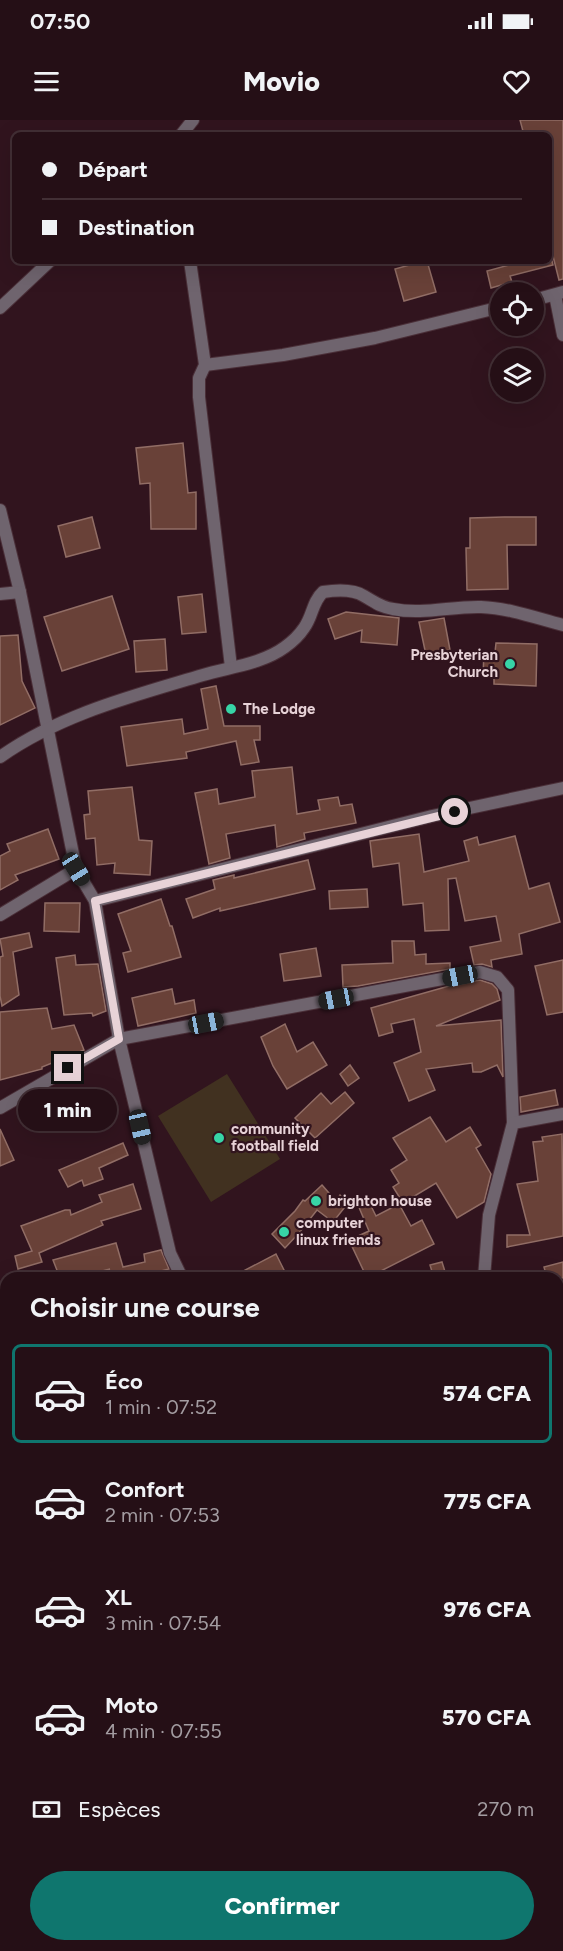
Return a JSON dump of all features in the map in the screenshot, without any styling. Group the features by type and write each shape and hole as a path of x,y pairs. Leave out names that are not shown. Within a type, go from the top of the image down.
{"street":[{"path":"183,132 193,120"},
{"path":"0,308 47,264"},
{"path":"190,264 206,365 199,378 199,397 231,667"},
{"path":"544,297 559,293 563,335"},
{"path":"206,365 283,355 375,338 490,311"},
{"path":"0,510 20,592 76,869 95,901 119,1039 170,1253 179,1272"},
{"path":"0,594 20,592"},
{"path":"0,756 17,744 94,707 268,658 287,646 305,627 316,598 323,592 352,592 364,595 373,603 393,609 424,612 481,607 507,609 563,626"},
{"path":"95,901 432,816 563,788"},
{"path":"0,915 76,869"},
{"path":"0,1108 119,1039 480,972 497,977 508,990 513,1123 489,1215 484,1272"},
{"path":"513,1123 563,1114"}],"shaded area":[{"name":"community football field","path":"227,1074 280,1159 211,1202 158,1116"}],"building":[{"path":"520,120 563,120 563,279 559,280 552,252 552,132 523,132"},
{"path":"552,261 553,265 510,276 512,282 490,284 487,271 512,264 552,264"},
{"path":"413,264 428,264 436,292 404,301 395,269"},
{"path":"183,443 188,493 196,492 196,529 151,529 150,483 140,484 136,448"},
{"path":"92,517 100,548 66,557 58,526"},
{"path":"536,517 536,545 507,545 508,589 467,590 466,548 470,548 470,518"},
{"path":"202,594 206,632 182,634 178,597"},
{"path":"112,596 129,649 62,671 44,617"},
{"path":"346,612 399,618 397,645 361,642 362,630 335,639 328,619"},
{"path":"444,618 450,650 426,655 419,622"},
{"path":"18,635 22,681 35,708 0,725 0,636"},
{"path":"165,639 167,670 136,672 134,641"},
{"name":"Presbyterian Church","path":"496,643 537,644 536,686 494,684 494,676 483,676 484,652 495,652"},
{"path":"216,686 224,726 260,726 260,740 254,740 259,762 241,765 236,741 186,752 187,758 127,766 121,727 182,719 184,734 208,729 201,689"},
{"path":"292,767 297,814 320,810 318,800 338,797 340,806 352,804 356,823 304,833 305,839 277,847 275,825 226,834 230,858 209,864 195,793 217,789 219,804 255,797 252,771"},
{"path":"132,787 139,840 152,841 150,875 114,873 115,863 97,865 95,838 86,839 84,815 90,814 88,791"},
{"path":"48,829 59,859 15,875 18,880 0,890 0,856 10,851 7,844"},
{"path":"419,834 424,872 469,861 464,841 477,837 479,845 515,836 529,889 549,883 560,922 519,934 522,954 491,960 492,967 482,964 474,965 470,947 501,941 496,916 465,921 456,878 448,879 449,930 425,931 423,903 403,905 399,863 373,867 370,841"},
{"path":"308,860 315,889 220,911 220,908 193,918 186,899 215,889 213,880 234,875 234,878"},
{"path":"367,889 368,907 330,909 329,891"},
{"path":"161,899 181,957 128,972 123,953 131,951 118,914"},
{"path":"45,903 80,903 79,932 44,931"},
{"path":"29,933 32,947 13,952 19,995 2,1006 0,957 3,956 0,939"},
{"path":"392,941 414,941 415,955 426,954 426,964 450,963 450,969 343,987 342,965 393,963"},
{"path":"316,948 321,976 284,981 280,954"},
{"path":"75,955 76,965 98,964 106,1011 93,1016 92,1013 64,1015 56,958"},
{"path":"563,960 563,1012 547,1015 535,966"},
{"path":"480,980 492,984 497,989 500,1000 436,1026 501,1020 503,1077 497,1065 481,1072 473,1072 472,1063 426,1069 435,1090 409,1101 394,1063 421,1052 414,1019 391,1024 393,1032 379,1036 371,1008 449,986"},
{"path":"172,989 175,1004 194,1000 196,1013 138,1026 132,998"},
{"path":"47,1008 52,1029 74,1025 84,1050 42,1067 42,1069 0,1080 0,1012"},
{"path":"285,1024 297,1052 313,1042 327,1065 287,1089 273,1066 261,1037"},
{"path":"350,1065 359,1078 348,1086 340,1074"},
{"path":"555,1090 558,1105 521,1112 520,1097"},
{"path":"345,1092 354,1103 315,1138 295,1118 321,1093 331,1104"},
{"path":"430,1117 446,1142 470,1127 481,1145 476,1148 491,1174 484,1202 457,1218 436,1183 403,1203 393,1187 399,1183 391,1170 407,1160 393,1138"},
{"path":"0,1129 14,1160 0,1166"},
{"path":"562,1134 563,1236 507,1247 507,1235 530,1235 517,1184 538,1181 533,1142 543,1141 542,1137"},
{"path":"123,1143 128,1155 99,1168 103,1179 84,1186 82,1180 68,1187 59,1170"},
{"path":"133,1184 141,1209 101,1221 103,1225 39,1253 42,1262 18,1269 15,1256 32,1251 21,1226 65,1210 70,1210 71,1215 102,1202 99,1195"},
{"path":"322,1185 336,1201 340,1195 349,1202 333,1222 317,1210 285,1248 272,1234 303,1200 305,1201"},
{"path":"368,1200 376,1216 399,1204 411,1226 422,1220 434,1244 379,1272 364,1272 349,1240 369,1231 358,1205"},
{"path":"116,1243 123,1267 145,1262 144,1254 161,1250 169,1269 157,1272 102,1272 110,1269 98,1272 58,1272 53,1260"},
{"path":"276,1254 285,1272 242,1272"},
{"path":"442,1262 445,1272 432,1272 430,1265"},
{"path":"563,1262 563,1272 545,1272 544,1267"}],"place":[{"name":"Presbyterian Church","path":"510,664"},
{"name":"The Lodge","path":"231,709"},
{"name":"community football field","path":"219,1138"},
{"name":"brighton house","path":"316,1201"},
{"name":"computer linux friends","path":"284,1232"}],"route":[{"path":"68,1068 119,1039 95,901 455,812"}]}
